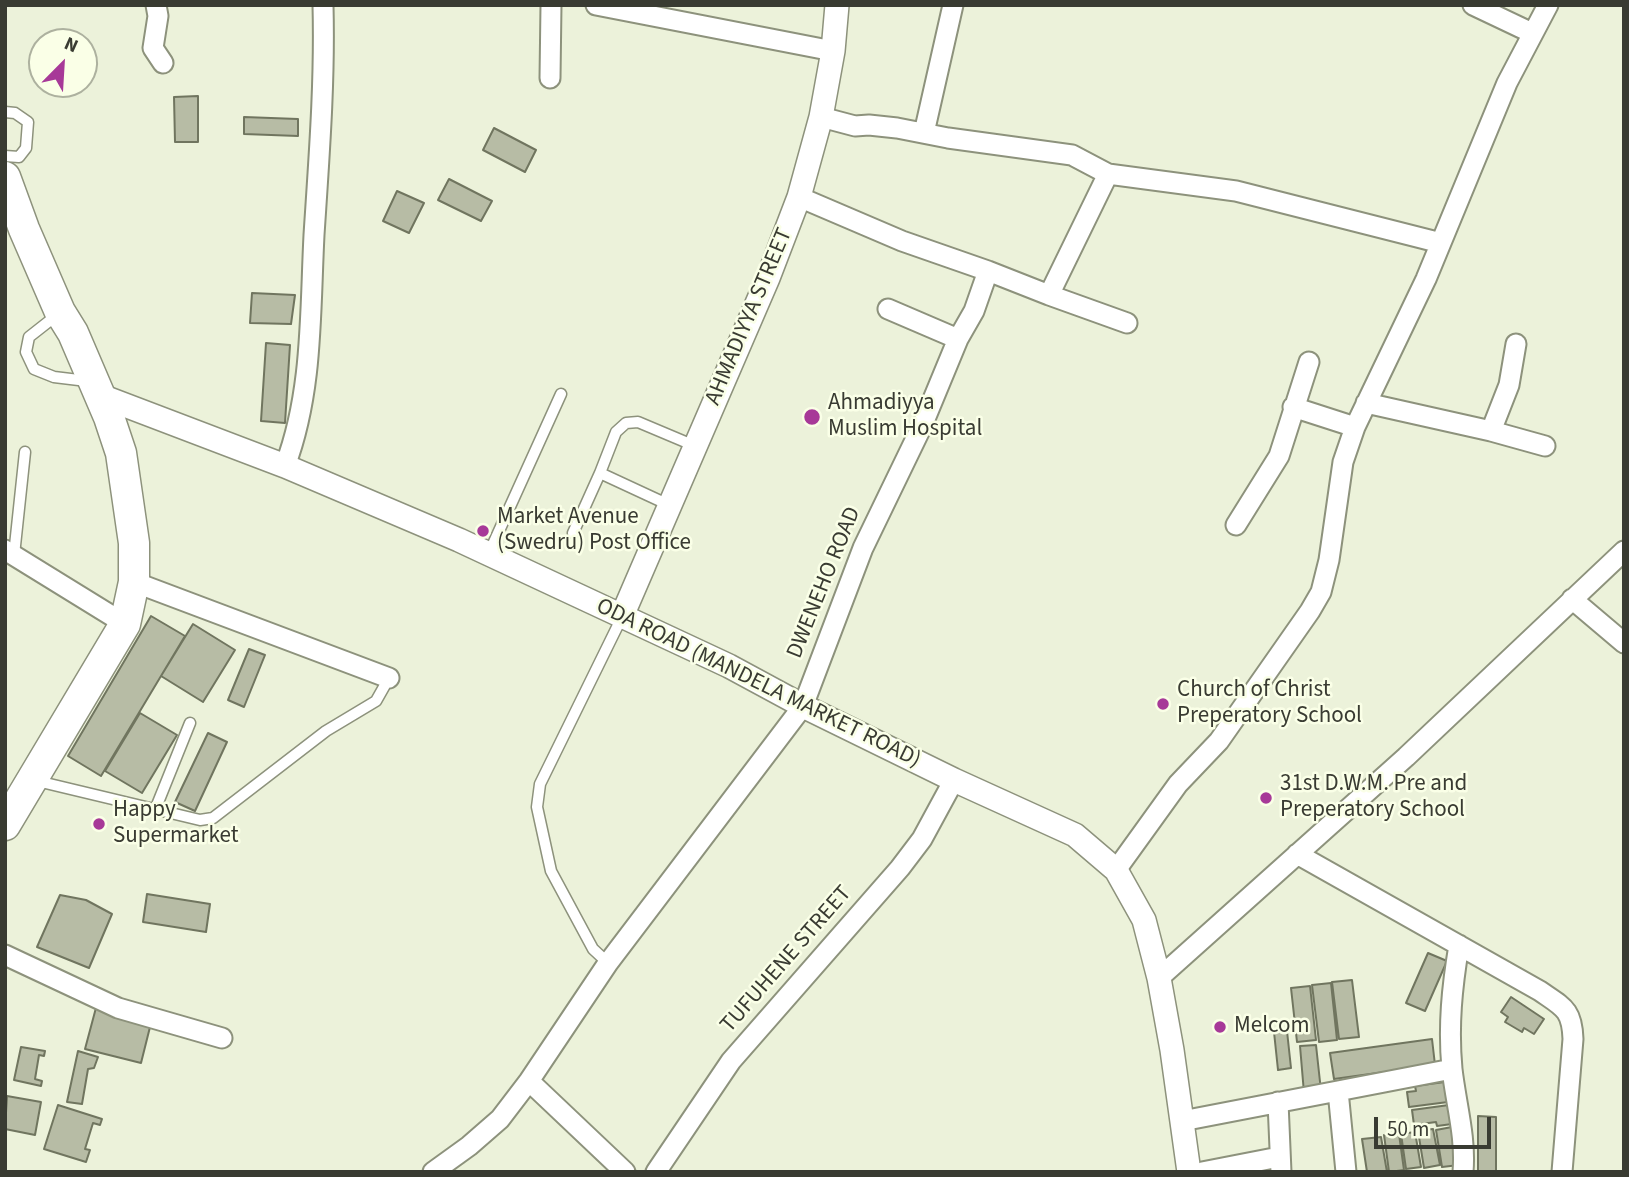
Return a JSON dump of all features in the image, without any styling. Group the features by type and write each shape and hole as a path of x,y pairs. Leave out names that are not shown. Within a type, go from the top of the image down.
{"main road":[{"path":"5,177 60,312 73,333 97,389 121,453 134,543 134,582 125,624 5,825"}],"street":[{"path":"156,5 158,16 153,48 163,63"},
{"path":"285,466 297,435 310,338 323,98 323,5"},
{"path":"550,78 551,5"},
{"path":"596,5 833,51"},
{"name":"AHMADIYYA STREET","path":"622,616 768,278 799,197 821,117 833,51 837,5"},
{"path":"924,133 953,5"},
{"path":"1474,5 1532,33"},
{"path":"1116,870 1178,784 1219,741 1321,592 1329,560 1343,462 1355,427 1426,279 1507,83 1548,5"},
{"path":"821,117 855,126 888,127 1072,155 1108,174 1236,191 1441,243"},
{"path":"1049,295 1108,174"},
{"path":"799,197 902,241 1127,323"},
{"name":"DWENEHO ROAD","path":"433,1172 500,1119 529,1081 608,963 803,706 863,548 922,426 958,340 974,310 988,271"},
{"path":"888,309 958,340"},
{"path":"1491,431 1509,385 1516,344"},
{"path":"1236,524 1279,456 1309,362"},
{"name":"ODA ROAD (MANDELA MARKET ROAD)","path":"97,389 459,540 488,556 729,666 803,706 954,780 1075,835 1116,870 1144,920 1159,978 1189,1172"},
{"path":"1366,403 1545,446"},
{"path":"1293,407 1355,427"},
{"path":"1159,978 1406,757 1624,551"},
{"path":"10,552 125,624"},
{"path":"134,582 389,678"},
{"path":"1572,599 1624,643"},
{"name":"TUFUHENE STREET","path":"656,1172 731,1061 900,868 922,839 954,780"},
{"path":"1297,854 1540,990 1563,1008 1573,1021 1573,1039 1562,1172"},
{"path":"1459,945 1450,1006 1452,1069 1465,1152 1464,1172"},
{"path":"5,955 118,1008 222,1038"},
{"path":"1182,1121 1452,1069"},
{"path":"529,1081 625,1172"},
{"path":"1338,1091 1346,1172"},
{"path":"1202,1172 1280,1165 1278,1102"}],"lane":[{"path":"5,112 15,113 28,122 26,148 19,158 5,156"},
{"path":"60,312 29,337 26,352 34,369 97,389"},
{"path":"488,556 561,394"},
{"path":"573,533 615,432 626,423 638,422 695,446"},
{"path":"10,552 25,452"},
{"path":"600,472 670,505"},
{"path":"608,963 593,949 551,871 537,807 540,784 622,616"},
{"path":"34,780 200,820 213,818 326,731 376,701 389,678"},
{"path":"155,810 190,723"}],"building":[{"path":"198,96 198,142 175,142 174,97"},
{"path":"244,117 298,119 298,136 244,134"},
{"path":"494,128 536,150 525,172 483,150"},
{"path":"449,179 492,201 481,221 438,200"},
{"path":"397,191 424,203 409,233 383,221"},
{"path":"252,293 295,295 291,324 250,323"},
{"path":"266,343 290,345 285,423 261,421"},
{"path":"151,616 185,636 101,776 68,756"},
{"path":"193,624 235,650 203,702 161,676"},
{"path":"249,649 265,655 244,707 228,700"},
{"path":"140,713 177,735 142,793 105,771"},
{"path":"208,733 227,742 195,811 175,802"},
{"path":"147,894 210,904 206,932 143,922"},
{"path":"60,895 86,900 112,914 89,968 37,947"},
{"path":"1428,953 1447,961 1425,1011 1406,1003"},
{"path":"1352,980 1359,1037 1339,1039 1332,982"},
{"path":"1331,983 1337,1040 1319,1042 1312,985"},
{"path":"1310,986 1316,1040 1297,1042 1291,988"},
{"path":"1511,997 1544,1019 1534,1034 1524,1028 1522,1032 1505,1022 1508,1017 1501,1012"},
{"path":"97,1004 152,1019 141,1063 85,1049"},
{"path":"1287,1031 1291,1068 1278,1070 1274,1032"},
{"path":"1432,1039 1435,1065 1334,1079 1330,1053"},
{"path":"1316,1045 1321,1091 1304,1093 1300,1046"},
{"path":"21,1047 45,1051 44,1056 39,1055 35,1079 42,1081 41,1086 14,1080"},
{"path":"78,1051 98,1057 94,1068 88,1069 82,1104 67,1102"},
{"path":"1452,1081 1448,1102 1409,1107 1407,1092 1416,1091 1415,1086"},
{"path":"7,1096 41,1102 35,1135 5,1129"},
{"path":"58,1105 102,1119 100,1125 93,1123 85,1149 90,1150 86,1162 44,1149"},
{"path":"1449,1105 1452,1124 1437,1126 1436,1122 1414,1125 1412,1110"},
{"path":"1478,1116 1496,1117 1496,1172 1478,1172"},
{"path":"1452,1127 1459,1165 1442,1167 1436,1130"},
{"path":"1433,1129 1440,1165 1424,1168 1418,1131"},
{"path":"1415,1132 1421,1167 1406,1169 1401,1134"},
{"path":"1399,1134 1404,1170 1389,1172 1384,1135"},
{"path":"1381,1137 1387,1172 1367,1172 1362,1139"}],"place":[{"name":"Ahmadiyya Muslim Hospital","path":"812,417"},
{"name":"Market Avenue (Swedru) Post Office","path":"483,531"},
{"name":"Church of Christ Preperatory School","path":"1163,704"},
{"name":"31st D.W.M. Pre and Preperatory School","path":"1266,798"},
{"name":"Happy Supermarket","path":"99,824"},
{"name":"Melcom","path":"1220,1027"}]}
